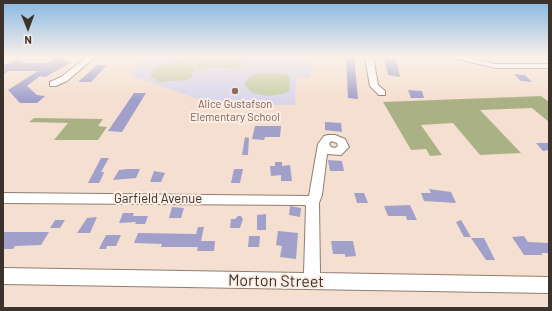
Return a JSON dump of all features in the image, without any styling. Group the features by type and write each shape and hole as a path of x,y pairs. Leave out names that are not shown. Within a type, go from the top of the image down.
{"street":[{"path":"53,84 64,79 73,72"},
{"path":"372,72 374,86 382,93"},
{"path":"312,282 313,203 316,195 323,146"},
{"name":"Garfield Avenue","path":"3,198 306,200 313,203"},
{"name":"Morton Street","path":"3,276 549,286"}],"shaded area":[{"name":"Alice Gustafson Elementary School","path":"132,72 311,72 310,78 296,77 295,105 215,105 129,75"}],"green space":[{"path":"153,72 193,72 192,77 187,80 159,82 151,77"},
{"path":"258,73 285,74 290,77 289,91 283,94 268,96 253,93 245,86 245,82 252,75"},
{"path":"541,96 549,102 549,122 532,108 480,110 521,153 480,155 453,123 421,125 442,155 430,156 426,149 411,150 383,102"},
{"path":"34,118 103,119 98,126 107,127 98,140 54,140 68,123 29,122"}],"building":[{"path":"37,72 55,72 45,77 40,76 27,86 37,95 45,96 37,103 20,103 8,90"},
{"path":"90,72 101,72 91,82 78,82"},
{"path":"347,72 355,72 358,99 348,98"},
{"path":"387,72 399,72 400,77 388,75"},
{"path":"514,74 525,75 532,82 521,81"},
{"path":"408,90 422,91 424,98 411,98"},
{"path":"134,93 146,93 122,132 108,131"},
{"path":"325,122 341,123 342,132 325,130"},
{"path":"255,126 281,126 280,137 265,137 264,140 252,139"},
{"path":"245,137 249,138 248,155 242,155"},
{"path":"536,143 549,143 549,150 543,151"},
{"path":"101,158 109,158 101,172 104,172 99,183 88,183"},
{"path":"328,160 342,161 344,171 330,171"},
{"path":"275,162 282,162 282,166 290,165 292,181 281,181 281,175 271,176 270,166 275,166"},
{"path":"140,169 136,178 113,180 119,170"},
{"path":"234,169 243,169 240,183 231,183"},
{"path":"154,171 165,173 161,182 150,182"},
{"path":"429,189 451,192 456,203 424,201 421,193 431,193"},
{"path":"354,193 364,193 368,203 357,203"},
{"path":"410,205 417,220 407,220 406,216 388,216 384,206"},
{"path":"290,206 301,208 300,217 289,215"},
{"path":"172,207 184,208 181,218 169,218"},
{"path":"123,213 134,213 133,216 148,216 145,224 135,224 136,222 119,223"},
{"path":"266,214 266,230 257,230 257,215"},
{"path":"238,216 241,216 243,219 240,228 230,228 231,219 235,219"},
{"path":"97,217 90,233 77,233 87,218"},
{"path":"55,220 65,220 60,228 50,228"},
{"path":"461,220 471,237 464,237 456,222"},
{"path":"198,227 204,227 201,241 215,241 214,251 197,251 198,247 161,247 162,244 134,243 138,233 196,234"},
{"path":"278,231 298,233 296,259 280,257 282,246 276,245"},
{"path":"3,232 49,232 41,245 15,246 13,249 3,249"},
{"path":"106,235 121,235 116,246 107,246 106,249 99,249"},
{"path":"249,236 260,236 259,247 248,247"},
{"path":"524,236 528,242 549,243 549,253 541,253 543,255 524,255 512,237"},
{"path":"471,238 484,238 495,260 486,260"},
{"path":"331,241 353,241 356,256 345,257 345,254 333,254"}],"place":[{"name":"Alice Gustafson Elementary School","path":"235,91"}]}
